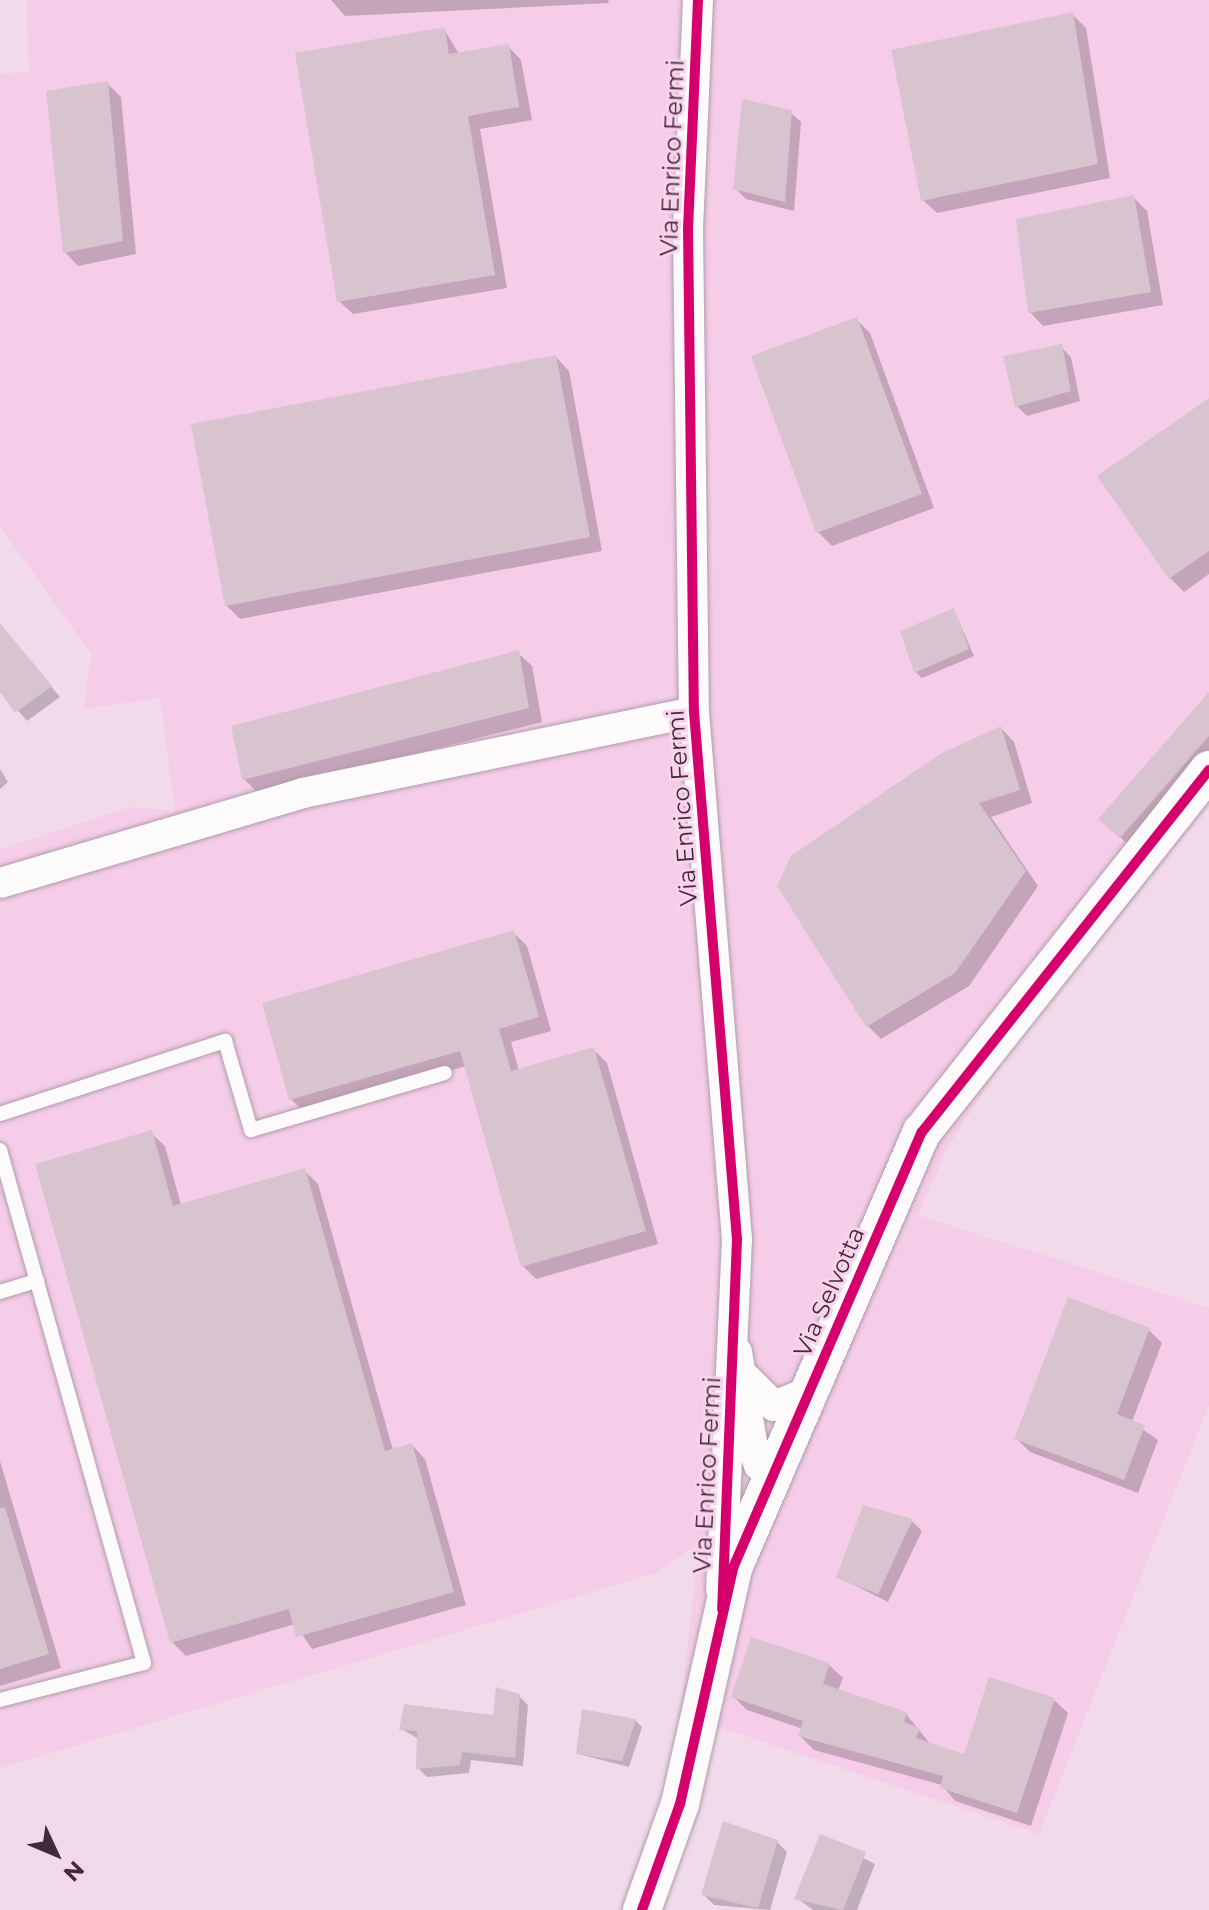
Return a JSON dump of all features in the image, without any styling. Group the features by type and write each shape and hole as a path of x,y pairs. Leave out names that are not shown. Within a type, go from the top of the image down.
{"street":[{"name":"Via Enrico Fermi","path":"698,0 688,229 694,712 737,1239 737,1350 723,1450 722,1610"},
{"path":"0,883 303,793 694,712"},
{"name":"Via Selvotta","path":"642,1910 680,1804 722,1610 772,1473 922,1132 1209,770"},
{"name":"Via Enrico Fermi","path":"737,1350 747,1379 753,1448 759,1465 772,1473"},
{"name":"Via Enrico Fermi","path":"747,1379 774,1406 807,1393"},
{"name":"Via Enrico Fermi","path":"723,1450 732,1471 747,1479 772,1473"}],"lane":[{"path":"0,1114 225,1041 251,1130 445,1073"},
{"path":"0,1150 144,1663 0,1700"},
{"path":"0,1292 37,1281"}],"shaded area":[{"path":"26,0 1209,0 1209,806 1005,1058 948,1147 918,1215 1209,1308 1209,1405 1039,1834 680,1714 699,1544 656,1573 0,1768 0,849 131,807 175,811 160,698 84,709 91,654 0,526 0,74 29,71"}],"building":[{"path":"1073,12 1098,164 921,201 891,50"},
{"path":"445,27 449,54 509,44 519,107 468,116 495,275 337,302 295,53"},
{"path":"108,81 123,241 63,253 46,91"},
{"path":"742,99 792,110 785,202 733,189"},
{"path":"1134,195 1151,292 1028,313 1016,219"},
{"path":"857,317 922,494 816,533 751,356"},
{"path":"1062,344 1071,391 1015,407 1003,356"},
{"path":"556,355 590,537 225,606 191,424"},
{"path":"1209,398 1209,551 1169,579 1097,476"},
{"path":"954,608 969,649 914,673 900,631"},
{"path":"0,623 52,686 15,713 0,692"},
{"path":"519,650 529,708 242,780 231,726"},
{"path":"1209,692 1209,736 1120,838 1098,819"},
{"path":"1001,726 1020,790 979,803 1026,871 955,973 866,1027 777,886 791,856 940,754"},
{"path":"514,930 539,1017 499,1029 511,1071 594,1047 646,1231 521,1267 460,1051 289,1100 262,1003"},
{"path":"152,1130 173,1206 305,1168 385,1451 412,1443 454,1592 296,1637 289,1609 170,1643 35,1164"},
{"path":"1068,1297 1150,1328 1117,1414 1145,1425 1124,1480 1014,1439"},
{"path":"863,1505 913,1519 878,1594 836,1578"},
{"path":"5,1507 49,1654 0,1669 0,1508"},
{"path":"751,1637 830,1663 823,1684 907,1712 904,1722 920,1728 916,1738 964,1754 989,1677 1055,1698 1017,1813 940,1788 943,1776 798,1736 803,1721 731,1697"},
{"path":"496,1687 520,1694 515,1758 462,1752 460,1765 416,1769 417,1731 399,1730 404,1704 493,1715"},
{"path":"582,1709 636,1719 622,1761 576,1754"},
{"path":"723,1821 778,1840 758,1908 701,1895"},
{"path":"820,1834 866,1852 843,1910 794,1899"}],"cycle path":[{"path":"698,0 688,229 694,712 737,1239 722,1610"},
{"path":"642,1910 680,1804 733,1568 922,1132 1209,770"}]}
